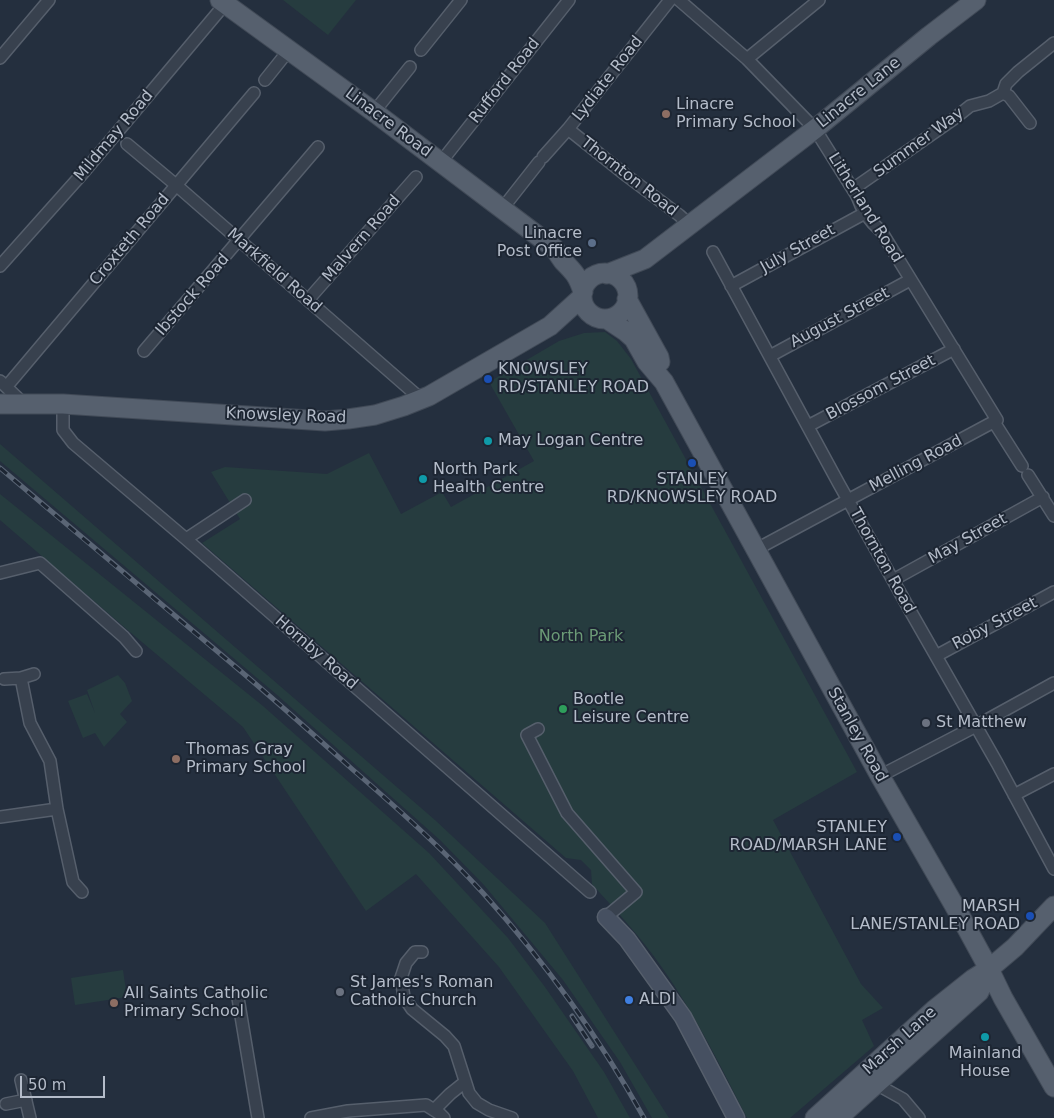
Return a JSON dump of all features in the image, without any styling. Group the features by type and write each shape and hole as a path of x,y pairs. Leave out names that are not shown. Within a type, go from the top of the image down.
{"main road":[{"name":"Linacre Lane","path":"605,274 645,259 815,129 976,0"},
{"name":"Linacre Road","path":"223,2 374,112 554,248 577,276 582,294"},
{"name":"Linacre Road","path":"554,248 570,253 591,268 605,274"},
{"name":"Linacre Lane","path":"628,297 645,259"},
{"path":"605,274 615,276 620,280 626,289 628,297 622,311 615,316 602,318 592,315 585,308 582,294 585,285 591,278 605,274"},
{"name":"Knowsley Road","path":"0,404 63,404 325,421 375,415 421,399 550,326 582,294"},
{"name":"Stanley Road","path":"628,297 659,357 664,382"},
{"name":"Knowsley Road","path":"550,326 602,318"},
{"name":"Stanley Road","path":"602,318 625,331 634,340 647,362 664,382 880,776 941,881 990,969 1003,998 1054,1087"},
{"name":"Marsh Lane","path":"815,1118 934,1010 973,979 990,969 1021,942 1054,906"},
{"name":"Marsh Lane","path":"838,1118 978,992 990,969"}],"street":[{"path":"0,58 49,0"},
{"path":"421,50 461,0"},
{"name":"Rufford Road","path":"441,162 569,0"},
{"name":"Lydiate Road","path":"502,209 670,0"},
{"name":"Litherland Road","path":"679,0 747,59 815,129 853,189 870,221 881,231 954,349 1054,516"},
{"name":"Mildmay Road","path":"0,266 83,173 223,2"},
{"path":"747,59 811,2"},
{"path":"1030,123 1009,96 1003,93 1006,84 1018,72 1054,43"},
{"path":"265,80 289,50"},
{"path":"374,112 410,67"},
{"name":"Croxteth Road","path":"3,384 254,92"},
{"name":"Summer Way","path":"853,189 970,106 989,101 1003,93"},
{"name":"Thornton Road","path":"568,129 690,224"},
{"name":"Markfield Road","path":"127,144 421,399"},
{"name":"Ibstock Road","path":"144,351 318,147"},
{"name":"Malvern Road","path":"308,300 416,177"},
{"name":"July Street","path":"732,286 865,213"},
{"name":"Thornton Road","path":"713,252 848,500 976,726 1054,869"},
{"name":"August Street","path":"770,356 910,280"},
{"name":"Blossom Street","path":"808,426 954,349"},
{"path":"3,384 24,404"},
{"name":"Hornby Road","path":"63,404 63,430 73,443 186,539 590,892"},
{"name":"Melling Road","path":"755,550 996,421"},
{"name":"May Street","path":"893,580 1043,497"},
{"path":"186,539 245,500"},
{"path":"0,573 40,563 124,637 136,651"},
{"name":"Roby Street","path":"936,656 1054,592"},
{"path":"4,679 21,678 34,674"},
{"path":"21,678 30,723 50,761 57,809 73,882 82,892"},
{"path":"880,776 1054,683"},
{"path":"538,730 527,735 567,813 636,892 606,917 627,939 683,1017 736,1118"},
{"path":"1014,795 1054,774"},
{"path":"0,817 57,809"},
{"path":"422,952 415,952 406,963 401,978 404,996 412,1009 445,1036 454,1046 469,1094 489,1110 512,1118"},
{"path":"238,998 258,1118"},
{"path":"21,1080 30,1118"},
{"path":"434,1110 465,1082"},
{"path":"876,1084 903,1099 918,1117"},
{"path":"6,1104 26,1100"},
{"path":"311,1118 348,1111 426,1105 444,1118"}],"green space":[{"path":"283,0 356,0 328,35"},
{"name":"North Park","path":"605,332 617,341 631,359 857,772 773,820 861,984 883,1008 862,1020 874,1046 790,1118 747,1118 708,1042 675,987 646,946 592,884 591,870 581,860 566,858 202,543 240,519 211,472 225,467 327,474 369,453 401,514 442,492 451,507 534,461 489,382 559,341 584,333"},
{"path":"0,444 435,820 545,923 669,1118 652,1118 620,1062 563,980 484,885 440,840 276,694 0,461"},
{"path":"0,494 263,706 429,853 508,938 545,987 604,1072 630,1118 598,1118 573,1071 499,967 416,874 366,911 243,727 0,520"},
{"path":"118,675 125,683 132,701 120,714 127,722 104,747 95,733 83,738 68,701 87,694 95,713 87,690"},
{"path":"123,970 127,997 75,1005 71,978"}],"railway":[{"path":"0,468 266,693 452,860 506,919 570,1001 609,1058 644,1118"},
{"path":"572,1016 592,1046"}],"place":[{"name":"Linacre Primary School","path":"666,114"},
{"name":"Linacre Post Office","path":"592,243"},
{"name":"KNOWSLEY RD/STANLEY ROAD","path":"488,379"},
{"name":"May Logan Centre","path":"488,441"},
{"name":"STANLEY RD/KNOWSLEY ROAD","path":"692,463"},
{"name":"North Park Health Centre","path":"423,479"},
{"name":"Bootle Leisure Centre","path":"563,709"},
{"name":"St Matthew","path":"926,723"},
{"name":"Thomas Gray Primary School","path":"176,759"},
{"name":"STANLEY ROAD/MARSH LANE","path":"897,837"},
{"name":"MARSH LANE/STANLEY ROAD","path":"1030,916"},
{"name":"St James's Roman Catholic Church","path":"340,992"},
{"name":"ALDI","path":"629,1000"},
{"name":"All Saints Catholic Primary School","path":"114,1003"},
{"name":"Mainland House","path":"985,1037"}]}
